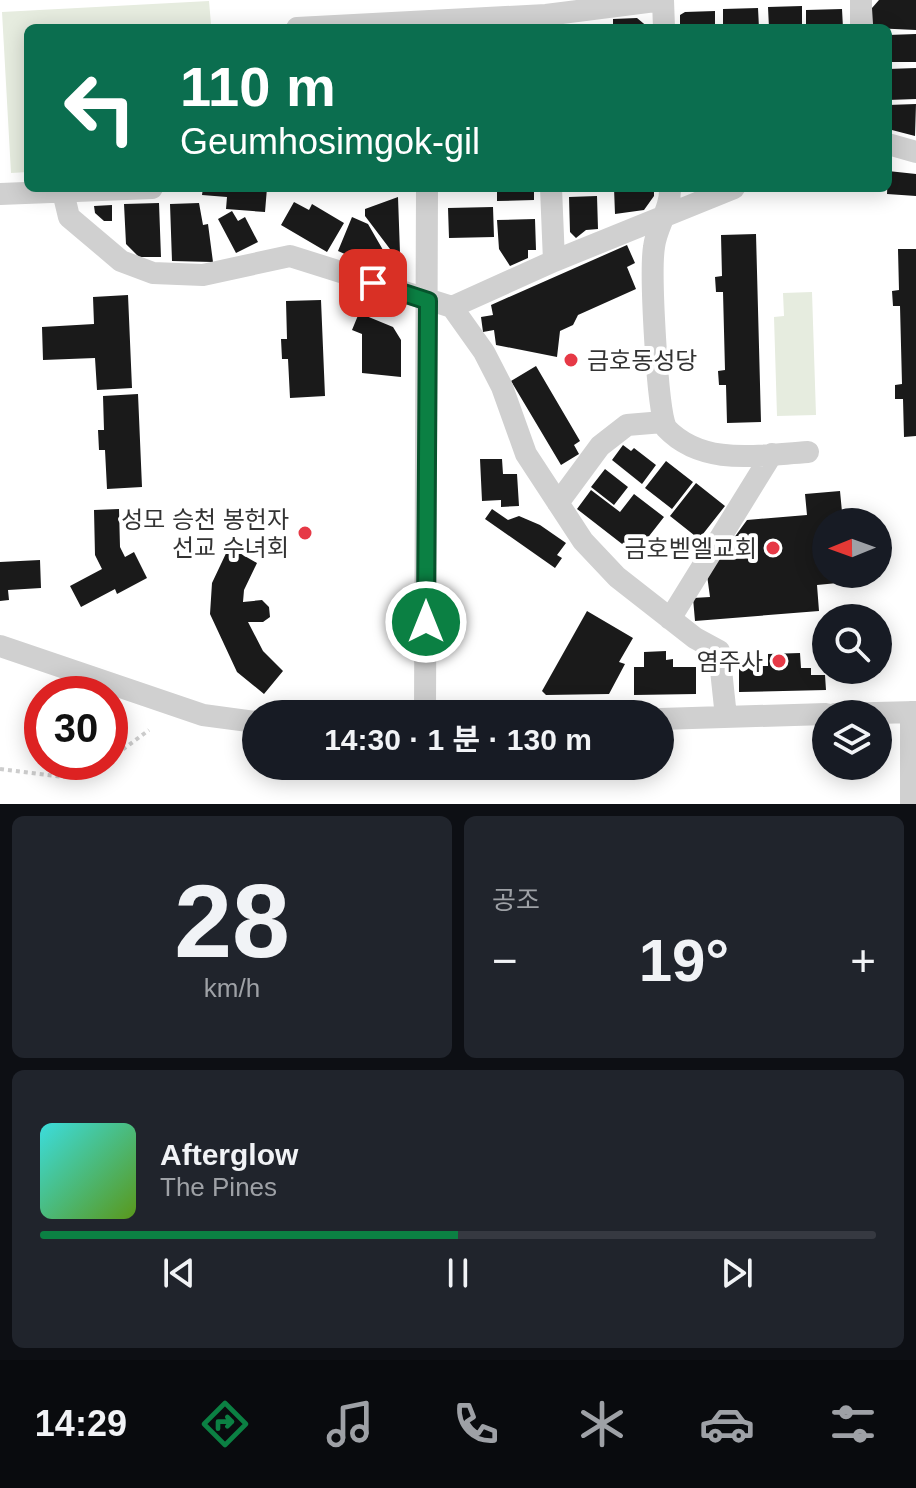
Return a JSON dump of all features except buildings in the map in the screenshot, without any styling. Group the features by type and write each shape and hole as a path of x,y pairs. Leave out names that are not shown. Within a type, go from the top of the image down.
{"street":[{"path":"344,24 426,17 546,14 663,0 664,24"},
{"path":"861,0 861,24"},
{"path":"892,145 916,152"},
{"path":"0,194 63,192 69,217 121,261 153,273 203,275 290,256 452,307 554,261 724,192"},
{"path":"425,700 427,192"},
{"path":"551,192 554,261"},
{"path":"670,192 671,200 654,247 663,422 676,438 711,455 808,452"},
{"path":"452,307 484,352 502,387 526,454 583,541 617,577 670,619 719,651 726,717"},
{"path":"558,503 600,446 627,425 663,422"},
{"path":"670,619 772,454"},
{"path":"0,646 203,715 242,720"},
{"path":"892,713 913,712 911,804"},
{"path":"674,719 812,714"}],"path":[{"path":"128,746 149,730"},
{"path":"0,769 24,772"}],"shaded area":[{"path":"209,1 211,24 24,24 24,172 11,173 2,12"},
{"path":"812,292 816,415 777,416 774,317 784,316 783,293"}],"place":[{"name":"금호동성당","path":"571,360"},
{"name":"성모 승천 봉헌자 선교 수녀회","path":"305,533"},
{"name":"금호벧엘교회","path":"773,548"},
{"name":"염주사","path":"779,661"}],"route":[{"path":"373,283 428,301 426,622"}]}
